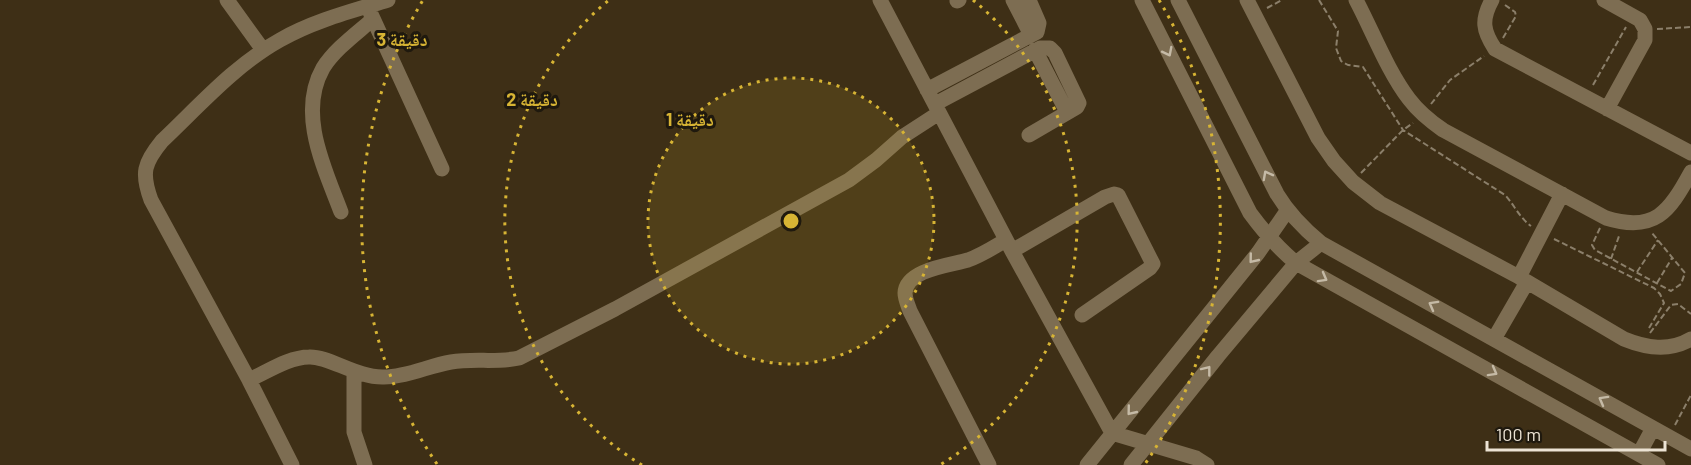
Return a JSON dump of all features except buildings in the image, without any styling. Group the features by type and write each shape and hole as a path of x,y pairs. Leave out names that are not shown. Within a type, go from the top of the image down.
{"street":[{"path":"227,0 263,50"},
{"path":"341,212 314,131 315,97 323,68 370,13 388,0"},
{"path":"880,0 1009,245 1112,433 1196,458 1207,465"},
{"path":"1013,0 1033,43"},
{"path":"249,380 283,364 310,357 354,372 383,377 402,375 452,362 508,361 535,351 849,180 937,109 1033,43 1040,23 1029,0"},
{"path":"1142,0 1250,213 1269,238 1296,263 1658,465"},
{"path":"1178,0 1287,211 1303,228 1321,243 1691,449"},
{"path":"1247,0 1318,138 1353,182 1380,203 1523,280 1624,339 1641,346 1656,348 1691,339"},
{"path":"1356,0 1408,98 1424,116 1443,130 1606,218 1624,223 1643,222 1661,215 1675,202 1691,172"},
{"path":"1492,0 1484,20 1486,36 1495,49 1691,153"},
{"path":"1604,0 1640,20 1645,29 1645,40 1607,109"},
{"path":"292,465 249,380 151,200 145,185 145,168 151,154 162,141 241,67 263,50 298,31 370,13"},
{"path":"370,13 442,169"},
{"path":"927,90 1033,43 1046,47 1055,53 1078,98 1078,105 1029,135"},
{"path":"1494,339 1523,280 1541,233 1562,194"},
{"path":"989,465 910,311 905,292 907,285 917,276 942,265 971,259 1009,245 1106,197 1118,195 1153,264 1082,315"},
{"path":"1087,465 1269,238 1287,211"},
{"path":"1131,465 1296,263 1321,243"},
{"path":"354,372 354,432 365,465"},
{"path":"1640,454 1653,428"}],"path":[{"path":"1254,15 1282,0"},
{"path":"1319,0 1338,31 1336,48 1341,61 1348,65 1363,67 1402,130 1505,195 1513,203 1519,215 1541,233 1654,288 1664,303 1649,328"},
{"path":"1424,116 1450,80 1495,49 1516,16 1515,12 1498,0"},
{"path":"1586,98 1632,16"},
{"path":"1645,29 1691,27"},
{"path":"1353,182 1402,130"},
{"path":"1606,218 1592,245 1595,250 1671,291 1681,284 1685,273 1643,222"},
{"path":"1611,259 1624,223"},
{"path":"1637,272 1658,240"},
{"path":"1658,284 1672,258"},
{"path":"1641,346 1671,305 1678,304 1691,314"},
{"path":"1669,437 1691,395"}]}
